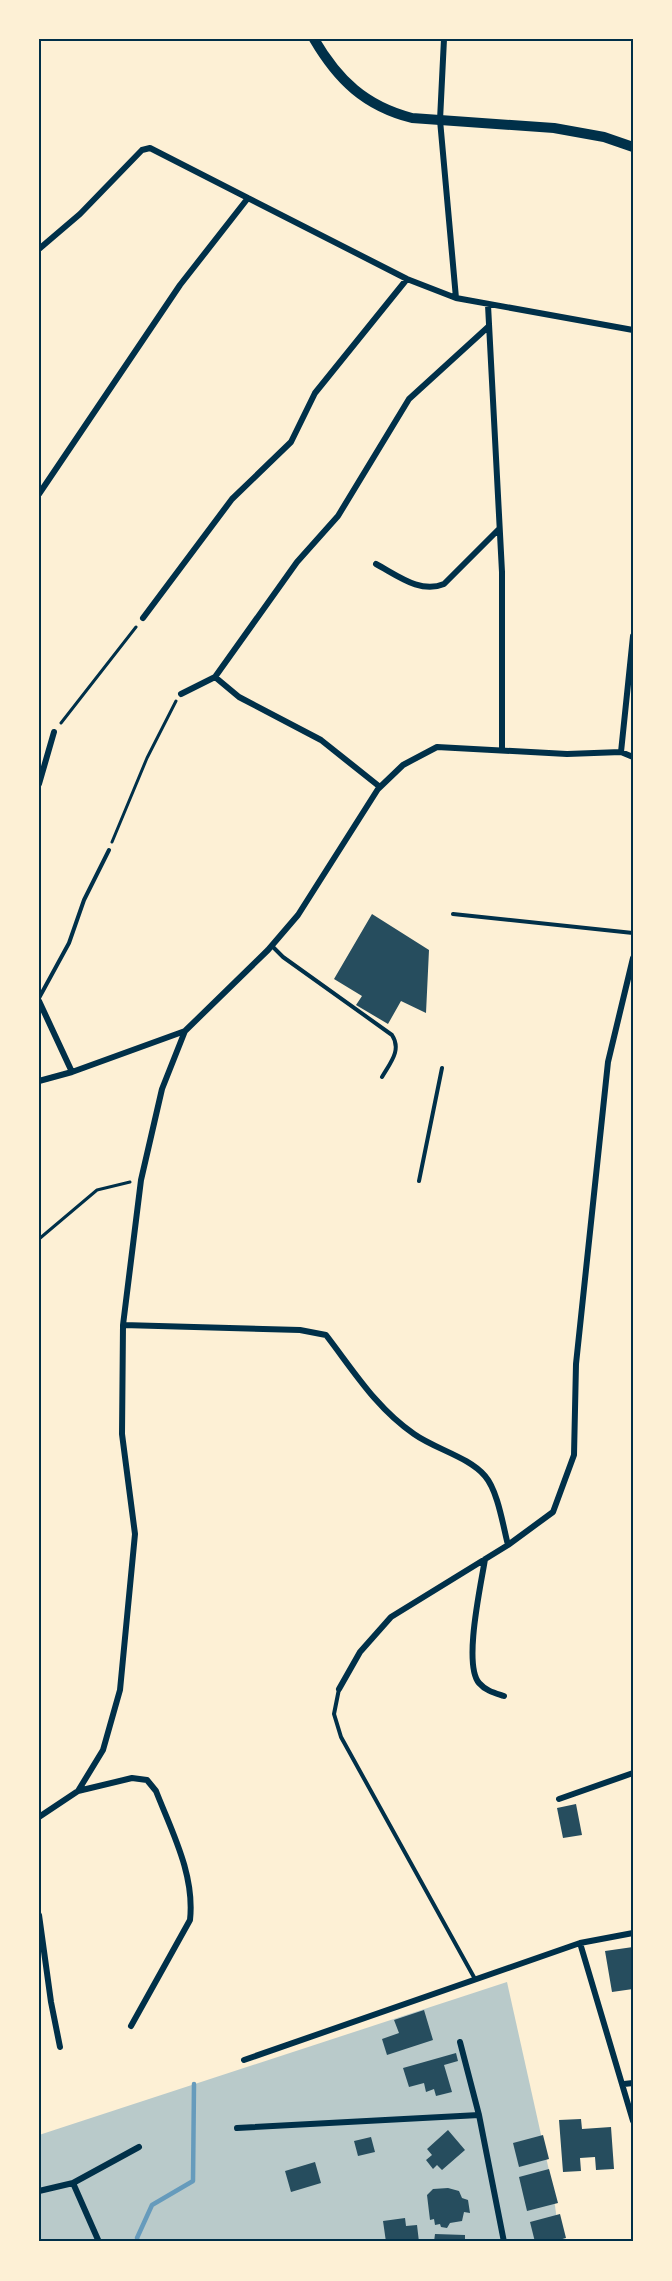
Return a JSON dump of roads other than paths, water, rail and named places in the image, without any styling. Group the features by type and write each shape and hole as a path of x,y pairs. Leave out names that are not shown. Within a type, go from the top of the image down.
{"street":[{"path":"314,39 339,77 379,106 393,113 412,118 554,128 604,137 633,147"},
{"path":"444,39 440,120 456,298"},
{"path":"39,249 80,214 146,147 407,279 456,298 633,330"},
{"path":"39,494 180,285 248,198"},
{"path":"142,618 232,499 291,442 315,393 407,279"},
{"path":"488,305 502,572 502,750"},
{"path":"180,694 215,677 297,562 338,516 409,399 488,327"},
{"path":"376,564 420,587 433,589 444,584 499,529"},
{"path":"621,752 633,636"},
{"path":"215,677 238,697 321,740 381,787"},
{"path":"39,784 54,732"},
{"path":"78,1791 103,1750 120,1690 135,1534 122,1434 123,1325 141,1180 162,1089 185,1031 272,946 298,915 381,787 403,765 437,747 567,754 621,752 633,757"},
{"path":"339,1689 360,1652 391,1617 508,1545 553,1512 574,1455 576,1364 608,1062 633,958"},
{"path":"39,1000 72,1072"},
{"path":"39,1081 72,1072 185,1031"},
{"path":"123,1325 300,1330 326,1335 360,1383 381,1406 413,1434 470,1464 485,1476 493,1489 508,1545"},
{"path":"485,1559 473,1641 473,1666 478,1682 487,1690 504,1696"},
{"path":"559,1798 633,1773"},
{"path":"39,1817 78,1791 132,1778 147,1780 156,1791 189,1880 192,1900 190,1920 131,2026"},
{"path":"39,1916 60,2047"},
{"path":"244,2060 580,1943 633,1933"},
{"path":"580,1943 624,2084 633,2121"},
{"path":"460,2042 479,2115 504,2242"},
{"path":"624,2084 633,2083"},
{"path":"237,2128 479,2115"},
{"path":"39,2191 73,2183 138,2147"},
{"path":"73,2183 99,2242"}],"lane":[{"path":"39,1000 69,943 84,900 109,850"},
{"path":"453,914 633,933"},
{"path":"272,946 392,1035 397,1042 396,1051 382,1077"},
{"path":"418,1181 442,1068"},
{"path":"339,1689 334,1714 341,1737 476,1980"}],"waterway":[{"path":"138,2242 137,2238 152,2205 193,2181 194,2084"}]}
